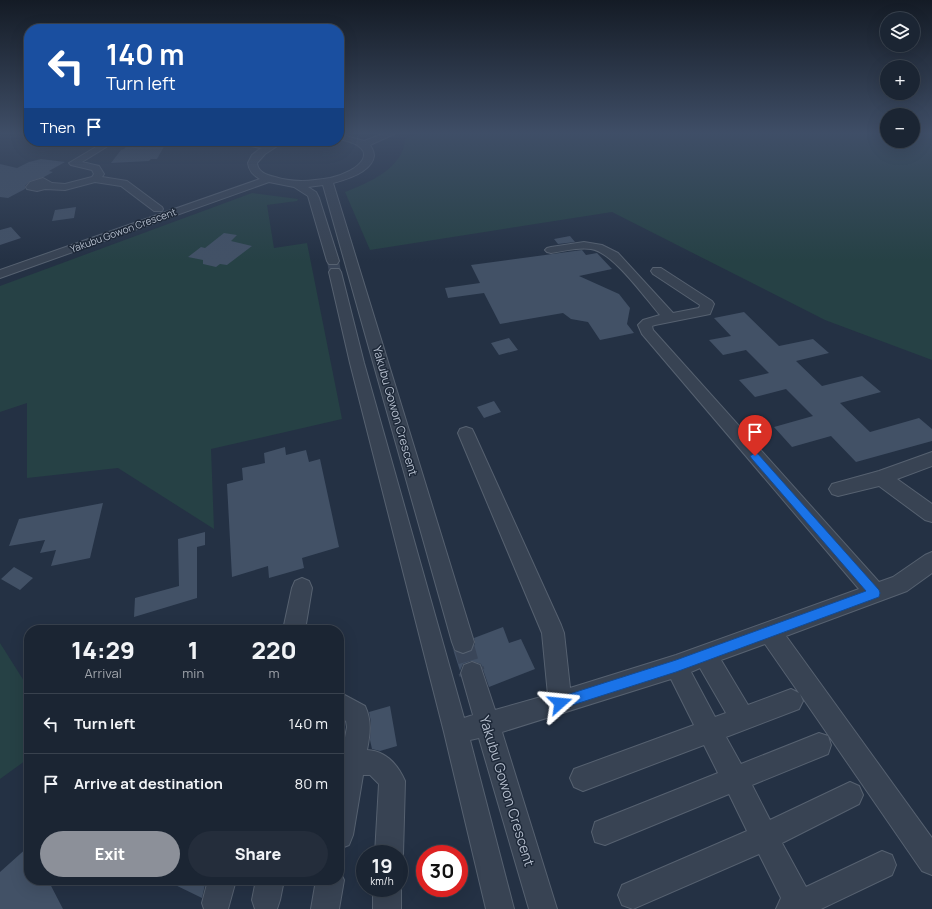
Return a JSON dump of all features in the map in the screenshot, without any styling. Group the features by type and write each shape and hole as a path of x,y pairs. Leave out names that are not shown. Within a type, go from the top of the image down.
{"street":[{"path":"95,180 97,176"},
{"name":"Yakubu Gowon Crescent","path":"0,265 248,176"},
{"path":"264,176 268,179 297,184 327,181 341,176"},
{"name":"Yakubu Gowon Crescent","path":"0,274 268,179"},
{"path":"46,186 65,188 95,180 124,184 158,209"},
{"name":"Yakubu Gowon Crescent","path":"327,181 463,642"},
{"path":"297,184 312,194 327,239 357,363 456,732 500,909"},
{"path":"551,250 590,245 608,251 666,314 666,318"},
{"path":"656,271 707,304 705,311 647,322 645,325 647,331 875,593"},
{"path":"466,433 552,633 560,703"},
{"path":"838,489 881,478 932,459"},
{"path":"881,478 932,514"},
{"path":"456,732 560,703 676,666 900,584 932,561"},
{"path":"295,625 302,588"},
{"path":"770,632 932,861"},
{"path":"704,655 743,719"},
{"path":"676,666 766,837 798,907 882,865"},
{"name":"Yakubu Gowon Crescent","path":"472,673 543,909"},
{"path":"583,778 791,702"},
{"path":"344,707 357,714 359,728 346,761 344,782"},
{"path":"605,832 820,745"},
{"path":"346,761 374,763 385,770 392,781 389,845"},
{"path":"632,895 766,837 850,795"},
{"path":"325,909 329,885"},
{"path":"386,909 387,897"}],"green space":[{"path":"378,176 932,176 932,360 825,320 612,212 370,250 345,192"},
{"path":"252,193 298,199 297,201 267,205 274,248 307,243 342,419 211,449 214,529 118,468 27,478 27,403 0,412 0,286"},
{"path":"0,643 24,681 24,762 0,779"}],"building":[{"path":"0,176 45,176 30,181 25,186 25,189 8,198 0,197"},
{"path":"76,207 74,218 52,221 55,210"},
{"path":"11,227 21,238 0,245 0,230"},
{"path":"224,233 237,235 231,241 252,246 227,265 220,264 216,267 203,264 203,260 188,257 201,247 205,248"},
{"path":"570,236 575,242 558,244 554,239"},
{"path":"582,250 586,255 597,253 612,269 579,276 619,294 630,308 627,324 634,333 600,340 588,322 571,319 563,313 500,324 484,293 448,298 445,288 480,283 471,265"},
{"path":"744,312 779,346 813,339 829,353 796,361 822,386 862,376 881,392 840,403 870,432 919,418 932,429 932,441 856,462 831,436 792,447 774,427 813,416 786,389 755,397 739,380 769,373 746,350 723,355 709,340 731,336 714,318"},
{"path":"509,338 518,350 499,355 491,343"},
{"path":"494,401 501,412 484,418 477,407"},
{"path":"285,447 286,455 306,450 309,462 320,459 339,547 302,558 304,568 269,578 268,566 232,577 227,484 243,480 242,468 265,463 264,453"},
{"path":"103,503 90,558 51,566 56,550 40,553 45,540 9,546 19,519"},
{"path":"205,532 205,545 197,547 197,598 134,617 135,598 179,586 178,539"},
{"path":"14,567 33,578 20,590 1,579"},
{"path":"503,627 509,643 521,639 535,669 489,687 481,664 471,661 463,664 460,671 452,646 454,651 464,654 472,651 475,643 474,638"},
{"path":"390,706 397,746 380,751 372,749 370,740 371,722 369,712"},
{"path":"24,850 24,885 51,885 63,909 0,909 0,872"},
{"path":"175,885 205,885 202,898"}],"tunnel":[{"path":"333,261 335,272"},
{"path":"463,642 471,671"}],"route":[{"path":"560,703 676,666 875,593 755,456"}]}
